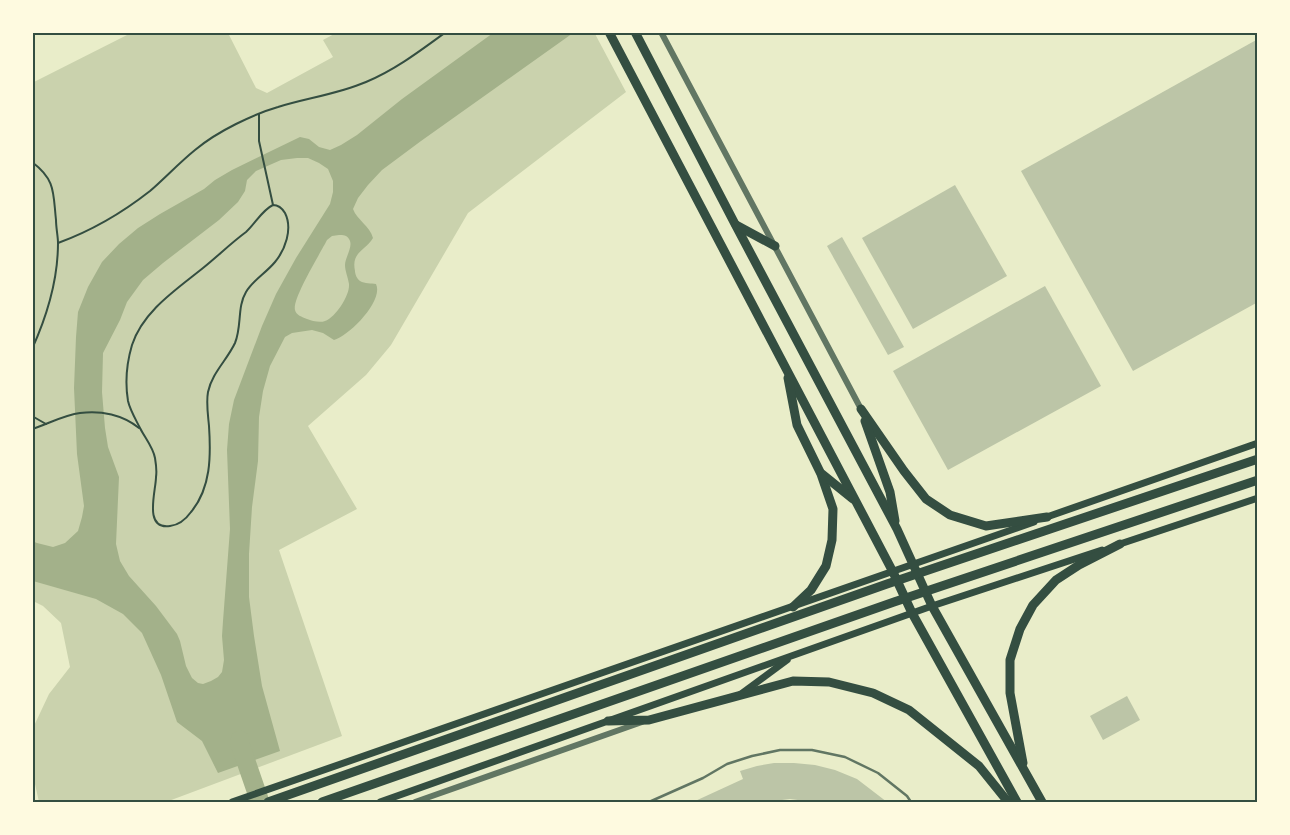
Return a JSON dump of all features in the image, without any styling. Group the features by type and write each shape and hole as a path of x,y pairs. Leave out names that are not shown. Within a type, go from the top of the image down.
{"highway":[{"path":"610,32 893,572 912,613 1017,802"},
{"path":"635,32 897,530 932,606 1042,802"},
{"path":"735,224 775,246"},
{"path":"786,368 797,425 822,474 832,509 832,540 826,566 811,590 793,607"},
{"path":"861,409 890,492 897,530"},
{"path":"861,409 926,499 950,515 986,526 1047,517"},
{"path":"268,802 887,584 1258,459"},
{"path":"822,474 856,501"},
{"path":"322,802 894,602 1258,480"},
{"path":"1024,770 1010,693 1010,660 1020,629 1033,605 1056,580 1079,565 1120,544"},
{"path":"608,721 649,720 793,681 829,682 873,693 909,710 979,766 1008,802"}],"main road":[{"path":"232,802 1258,443"},
{"path":"380,802 932,606 1258,498"},
{"path":"739,696 793,656"}],"street":[{"path":"661,32 861,409"},
{"path":"415,802 649,720"}],"lane":[{"path":"649,802 703,778 728,764 780,750 812,750 845,757 878,773 908,796 911,802"}],"path":[{"path":"58,242 74,237 123,210 150,191 202,145 235,124 278,107 365,83 410,59 446,32"},
{"path":"259,114 259,141 273,205"},
{"path":"32,162 41,168 50,180 53,190 58,242 52,290 38,336 32,349"},
{"path":"277,205 282,208 287,220 286,241 277,260 250,286 241,301 239,331 234,344 212,378 208,392 210,442 206,484 191,513 177,524 161,526 153,515 156,476 155,458 141,430 128,402 127,379 128,360 132,344 139,329 169,295 254,225 268,208 277,205"},
{"path":"32,429 80,413 96,413 123,418 132,422 141,430"},
{"path":"32,416 46,424"}],"shaded area":[{"path":"594,32 626,92 468,213 391,345 366,375 308,426 357,509 279,550 342,736 166,802 39,802 33,775 33,728 49,694 70,667 61,623 43,606 33,601 32,83 131,33 228,33 256,88 267,93 333,57 323,40 336,33"},
{"path":"493,33 573,33 421,141 382,170 368,185 358,198 353,209 373,238 357,256 354,265 355,274 359,280 364,283 376,284 375,299 364,317 356,325 334,340 323,333 312,330 292,333 285,337 270,366 263,391 259,417 258,461 252,507 249,554 249,597 262,686 280,751 218,773 202,741 177,722 161,675 142,633 123,614 96,599 33,581 32,541 53,547 65,543 78,531 84,506 77,454 74,388 78,312 88,287 102,262 138,228 232,170 300,137 309,139 319,147 330,150 341,145 357,135 402,99","holes":["308,158 328,169 333,181 333,192 330,204 276,294 234,400 229,424 227,450 230,529 222,636 224,660 222,672 218,677 203,684 198,683 192,678 186,666 177,634 156,606 129,576 120,561 116,544 119,477 108,447 105,428 102,392 103,353 127,302 143,280 219,220 238,202 245,191 247,180 256,171 281,160","332,236 346,236 350,242 345,265 349,289 338,310 329,319 321,322 309,320 298,315 295,310 295,304 327,240"]}],"building":[{"path":"1258,39 1258,302 1133,371 1021,171"},
{"path":"955,185 1007,276 913,329 862,238"},
{"path":"842,237 904,347 888,355 827,246"},
{"path":"1045,286 1101,386 948,470 893,371"},
{"path":"1127,696 1140,720 1103,740 1090,716"},
{"path":"774,763 815,765 835,770 857,779 887,802 813,802 790,799 766,802 693,802 743,779 740,771"}],"waterway":[{"path":"240,740 260,802"}]}
